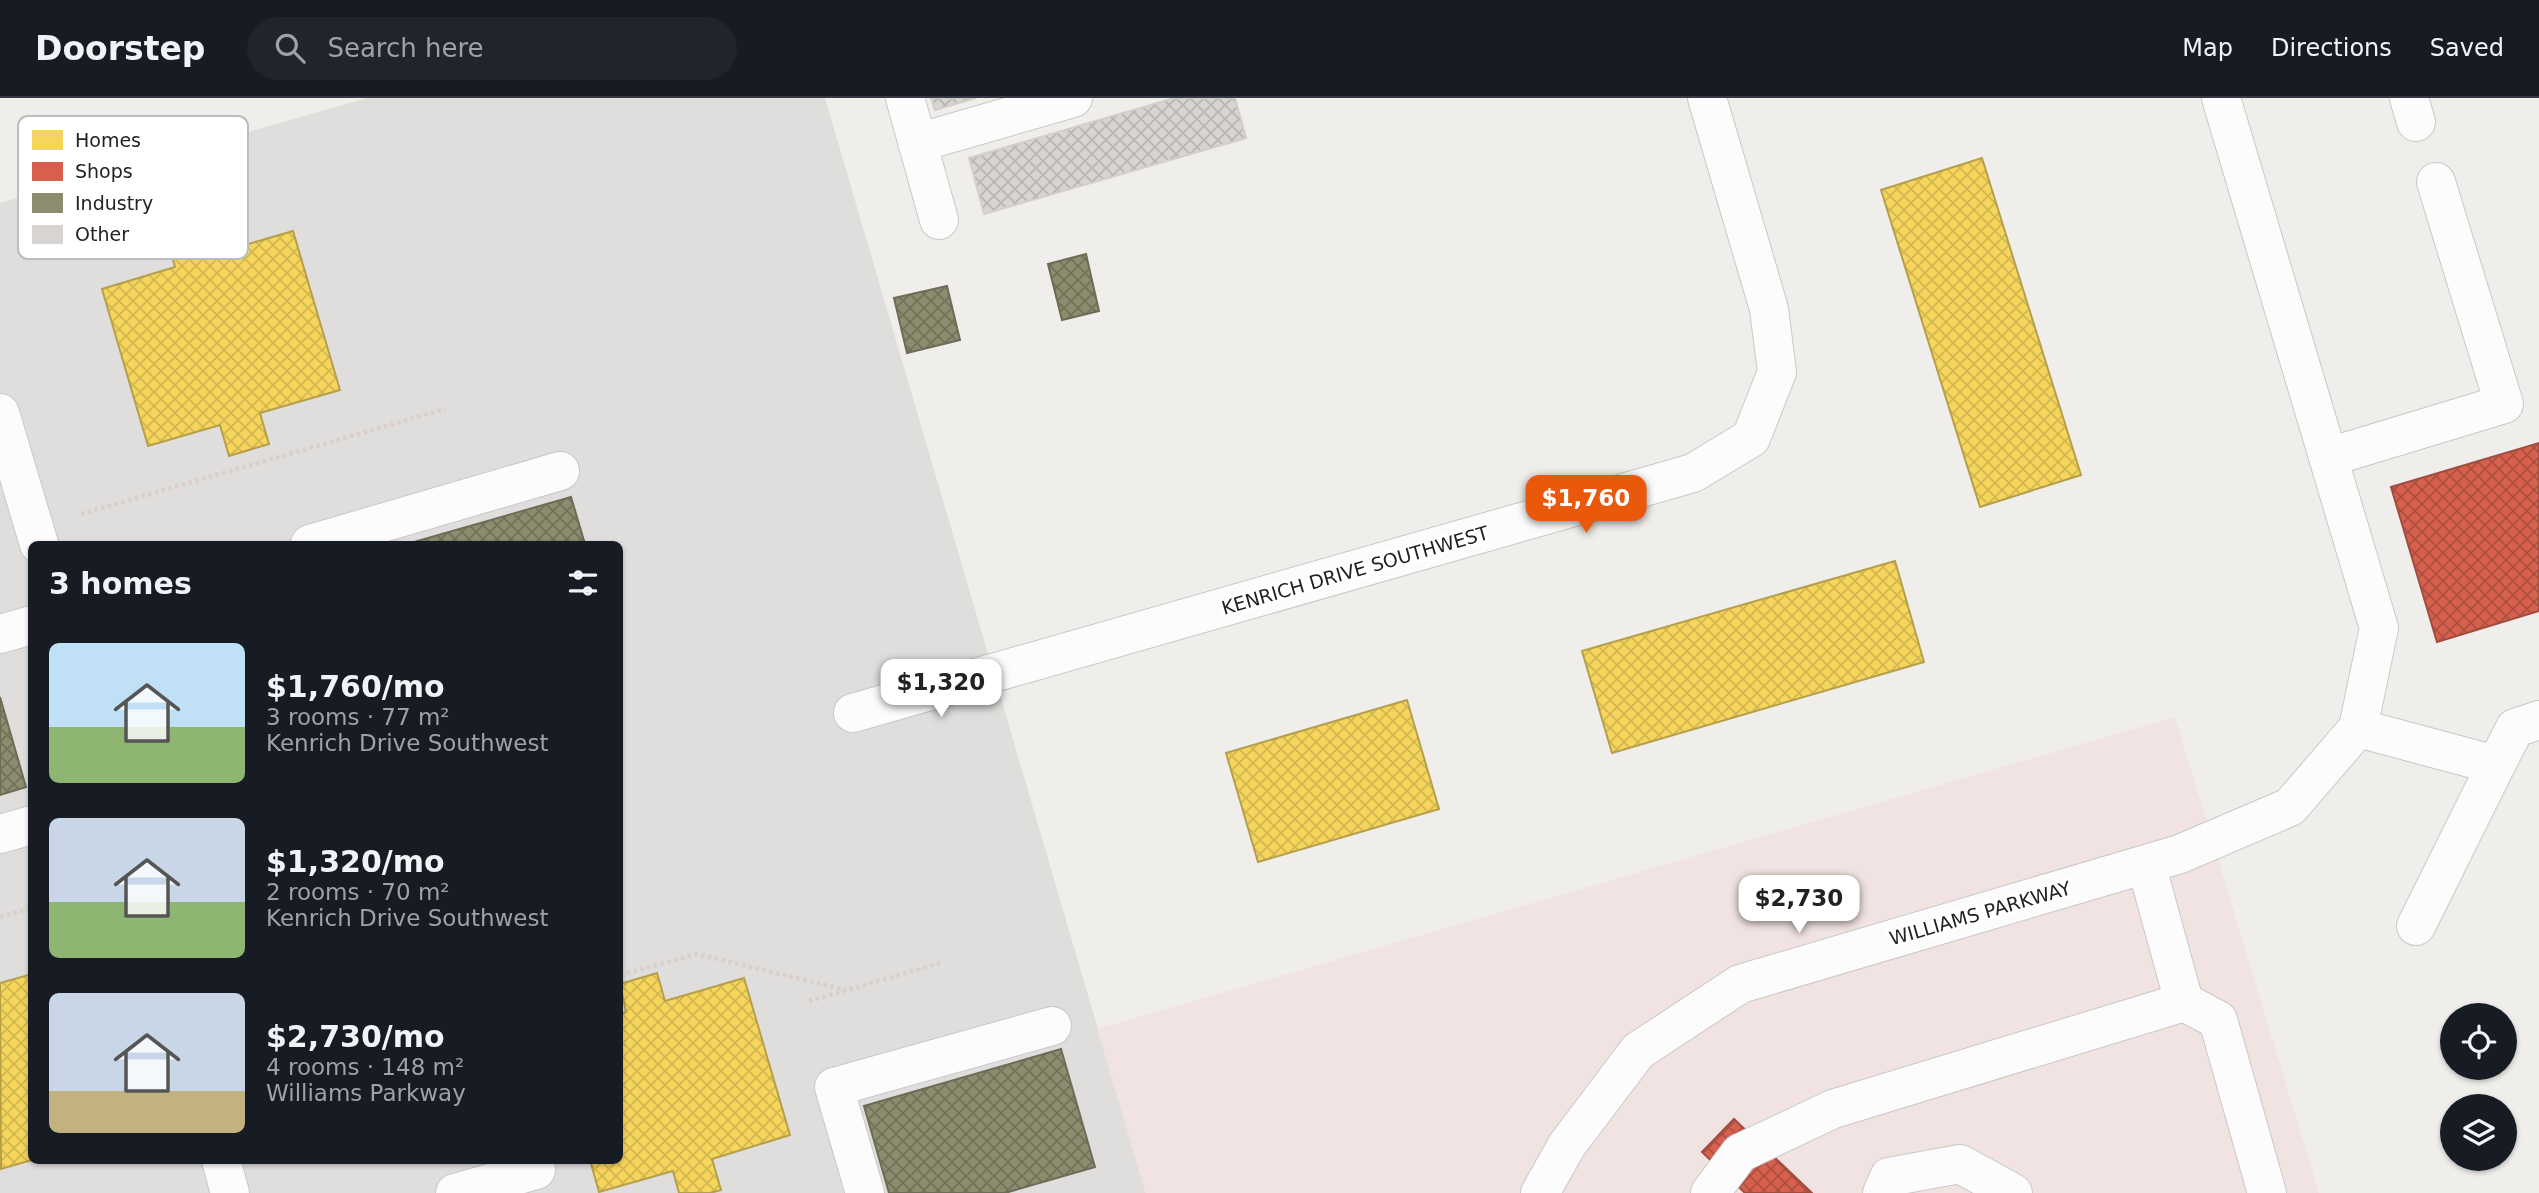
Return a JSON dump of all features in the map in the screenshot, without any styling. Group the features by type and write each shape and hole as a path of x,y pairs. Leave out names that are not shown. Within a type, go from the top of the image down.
{"street":[{"path":"905,98 939,220"},
{"path":"917,143 1073,98"},
{"name":"KENRICH DRIVE SOUTHWEST","path":"853,713 1693,473 1751,438 1777,372 1769,309 1707,98"},
{"path":"2221,98 2379,628 2358,728 2496,765"},
{"path":"2329,457 2504,404 2436,182"},
{"path":"0,414 37,536"},
{"path":"320,541 560,471"},
{"path":"0,634 28,626"},
{"path":"2416,926 2515,728 2539,720"},
{"name":"WILLIAMS PARKWAY","path":"1540,1193 1567,1145 1638,1051 1740,984 2163,859 2290,807 2358,728"},
{"path":"0,834 28,826"},
{"path":"2163,859 2184,1002"},
{"path":"1710,1193 1740,1153 1833,1109 2184,1002 2218,1020 2267,1193"},
{"path":"865,1193 834,1087 1052,1027"},
{"path":"222,1164 230,1193"},
{"path":"1882,1193 1889,1177 1960,1164 2013,1193"},
{"path":"456,1193 536,1170"}],"path":[{"path":"37,536 445,409"},
{"path":"0,917 28,909"},
{"path":"623,974 696,954 846,990"},
{"path":"810,1001 940,963"}],"shaded area":[{"path":"367,98 825,98 1146,1193 0,1193 0,203 18,198 18,259 248,259 248,132"},
{"path":"2175,717 2319,1193 1146,1193 1097,1029"}],"building: Homes":[{"path":"1982,158 2081,475 1980,507 1881,190"},
{"path":"293,231 340,390 260,413 269,444 229,456 220,425 148,446 102,289 175,267 173,259 248,259 248,244"},
{"path":"1895,561 1924,662 1612,753 1582,651"},
{"path":"1407,700 1439,809 1258,862 1226,753"},
{"path":"657,973 665,1001 744,978 790,1135 712,1159 721,1190 710,1193 679,1193 673,1171 599,1192 591,1164 623,1164 623,1013 626,1012 623,983"},
{"path":"28,975 28,1161 1,1169 0,983"}],"building: Shops":[{"path":"2539,443 2539,611 2437,642 2391,487"},
{"path":"1734,1119 1812,1193 1745,1193 1702,1152"}],"building: Industry":[{"path":"1086,254 1099,311 1062,320 1048,264"},
{"path":"947,286 960,340 907,353 894,298"},
{"path":"571,497 584,541 417,541"},
{"path":"0,697 26,787 0,795"},
{"path":"1061,1049 1095,1167 1005,1193 889,1193 864,1106"}],"building: Other":[{"path":"931,98 976,98 935,110"},
{"path":"1174,98 1235,98 1246,138 984,214 969,158"}]}
